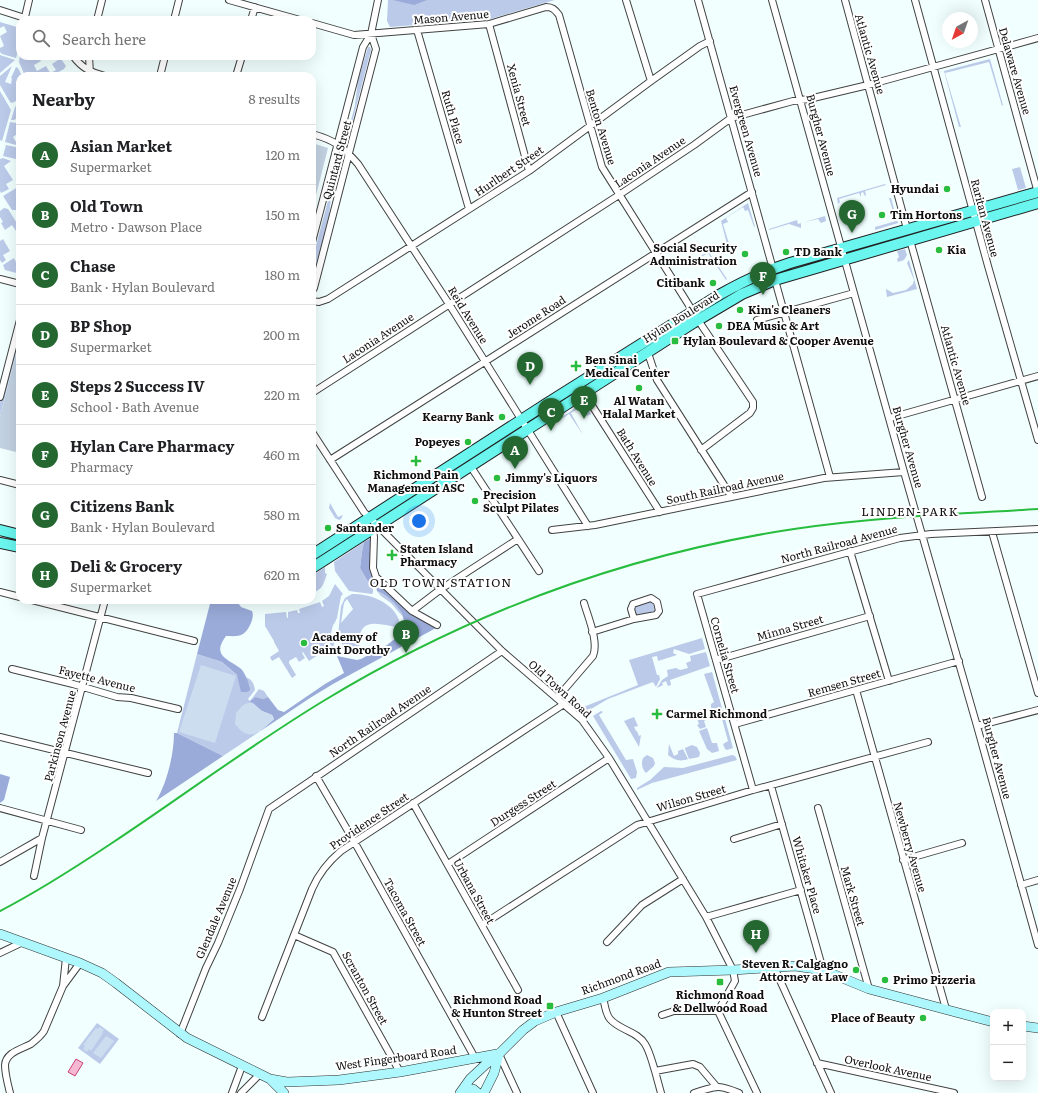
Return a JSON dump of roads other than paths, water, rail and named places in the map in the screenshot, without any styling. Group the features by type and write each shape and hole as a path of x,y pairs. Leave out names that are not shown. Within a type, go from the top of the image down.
{"main road":[{"name":"Hylan Boulevard","path":"316,552 521,420 695,316 776,280 910,240 1038,193"},
{"name":"Hylan Boulevard","path":"316,565 648,353 729,289 773,268 907,229 1038,203"},
{"path":"0,530 16,534"},
{"path":"0,543 16,546"},
{"name":"West Fingerboard Road","path":"0,934 80,963 108,977 180,1034 270,1079 286,1082 339,1080 400,1072 498,1054"},
{"name":"Richmond Road","path":"460,1093 485,1064 535,1021 556,1012 603,998 669,972 795,966 823,970 869,989 990,1021"},
{"path":"1026,1026 1038,1028"},
{"path":"484,1093 494,1073 498,1054"},
{"path":"270,1079 284,1093"},
{"path":"460,1093 473,1089 478,1093"}],"street":[{"path":"25,16 29,0"},
{"path":"98,16 102,0"},
{"path":"175,16 179,0"},
{"path":"229,0 286,16"},
{"name":"Quintard Street","path":"316,227 363,47 371,34 378,0"},
{"path":"626,0 651,81"},
{"name":"Evergreen Avenue","path":"698,0 773,268"},
{"name":"Burgher Avenue","path":"772,0 1038,945"},
{"name":"Atlantic Avenue","path":"845,0 907,229"},
{"name":"Raritan Avenue","path":"915,0 974,216 1038,440"},
{"name":"Delaware Avenue","path":"984,0 1038,193"},
{"path":"252,16 255,7"},
{"name":"Mason Avenue","path":"316,24 354,35 371,34 489,24 546,7 554,9"},
{"name":"Benton Avenue","path":"554,9 558,15 602,167 695,316 753,402 750,413 700,450"},
{"path":"0,10 21,16"},
{"name":"Xenia Street","path":"489,24 529,171"},
{"name":"Ruth Place","path":"417,30 469,209"},
{"name":"Quintard Street","path":"316,280 376,49 371,34"},
{"name":"Laconia Avenue","path":"316,390 619,195 694,145 731,118 793,101 809,99 868,85 1038,38"},
{"name":"Hurlbert Street","path":"316,302 328,299 529,171 651,81 700,46 710,41"},
{"path":"77,60 88,72"},
{"path":"89,60 90,72"},
{"path":"161,72 164,60"},
{"path":"237,72 241,60"},
{"name":"Reid Avenue","path":"316,135 327,138 338,144 358,164 449,304 588,526"},
{"name":"Jerome Road","path":"330,460 752,192"},
{"name":"Atlantic Avenue","path":"910,240 982,497"},
{"path":"0,279 16,283"},
{"path":"776,280 830,477"},
{"path":"757,320 854,293"},
{"path":"0,397 16,335"},
{"path":"648,353 657,380 700,450 731,496"},
{"path":"890,418 1038,376"},
{"name":"Bath Avenue","path":"584,393 660,512"},
{"path":"316,438 369,518"},
{"path":"471,467 539,571"},
{"name":"South Railroad Avenue","path":"552,530 588,526 830,477 904,472"},
{"path":"0,480 16,484"},
{"name":"Old Town Road","path":"369,518 376,527 441,589 502,651 582,720 609,758 706,917 733,970"},
{"path":"376,527 372,562 374,572 380,581 412,611 437,625"},
{"name":"North Railroad Avenue","path":"697,594 892,540 922,535 1038,529"},
{"path":"992,532 1038,693"},
{"path":"412,611 441,589 518,539"},
{"path":"850,551 888,680"},
{"path":"0,592 16,596"},
{"name":"Cornelia Street","path":"697,594 753,790"},
{"path":"592,632 634,620 658,613 659,610 657,602 651,598 633,604 631,609 634,620"},
{"path":"557,698 593,656 596,645 584,603"},
{"path":"47,604 194,641"},
{"name":"Parkinson Avenue","path":"34,876 42,838 66,753 104,604"},
{"name":"Minna Street","path":"716,660 870,616"},
{"name":"North Railroad Avenue","path":"269,809 502,651"},
{"name":"Remsen Street","path":"735,724 959,661"},
{"name":"Fayette Avenue","path":"12,669 117,697 131,698 178,709"},
{"name":"Newberry Avenue","path":"856,690 946,1009"},
{"name":"Providence Street","path":"262,1017 312,889 321,871 332,858 564,704"},
{"path":"977,726 1038,710"},
{"path":"0,737 148,773"},
{"name":"Wilson Street","path":"482,926 636,825 753,790 928,742"},
{"name":"Durgess Street","path":"448,864 609,758"},
{"name":"Tacoma Street","path":"316,776 475,1058"},
{"name":"Whitaker Place","path":"771,786 823,970"},
{"name":"Urbana Street","path":"413,803 518,990"},
{"path":"0,808 81,830"},
{"name":"Mark Street","path":"818,808 869,989"},
{"name":"Glendale Avenue","path":"180,1034 237,896 269,809"},
{"path":"734,839 782,824"},
{"path":"0,862 42,838"},
{"path":"903,860 962,843"},
{"path":"607,942 642,906 683,879"},
{"path":"1021,885 1038,880"},
{"path":"706,917 801,890"},
{"name":"Scranton Street","path":"294,935 333,952 400,1072"},
{"path":"0,953 23,942"},
{"path":"63,986 66,958"},
{"path":"10,1093 5,1066 6,1061 13,1053 31,1044 40,1036 47,1025 63,986 80,963"},
{"path":"774,967 831,1093"},
{"path":"718,1011 735,981 733,970"},
{"path":"603,998 607,1015 610,1019 636,1035 645,1044 661,1093"},
{"path":"662,1015 674,1011 718,1011"},
{"path":"718,1011 757,1093"},
{"path":"556,1012 593,1093"},
{"path":"498,1054 517,1093"},
{"name":"Overlook Avenue","path":"818,1063 954,1093"},
{"path":"655,1071 693,1064 700,1067 716,1086"},
{"path":"232,1093 242,1066"},
{"path":"241,1093 260,1074"},
{"path":"694,1093 716,1086 725,1087 739,1093"}],"railway":[{"path":"0,911 85,861 271,734 325,700 436,640 493,614 551,591 611,571 671,554 732,540 794,529 885,519 1038,509"}],"place":[{"name":"Hyundai","path":"947,189"},
{"name":"Tim Hortons","path":"882,215"},
{"name":"Citizens Bank","path":"852,233"},
{"name":"Kia","path":"939,250"},
{"name":"TD Bank","path":"786,252"},
{"name":"Social Security Administration","path":"745,254"},
{"name":"Citibank","path":"713,283"},
{"name":"Hylan Care Pharmacy","path":"763,295"},
{"name":"Kim's Cleaners","path":"740,310"},
{"name":"DEA Music & Art","path":"719,326"},
{"name":"Hylan Boulevard & Cooper Avenue","path":"675,341"},
{"name":"Ben Sinai Medical Center","path":"576,366"},
{"name":"BP Shop","path":"530,385"},
{"name":"Al Watan Halal Market","path":"639,388"},
{"name":"Kearny Bank","path":"502,417"},
{"name":"Steps 2 Success IV","path":"584,419"},
{"name":"Chase","path":"551,431"},
{"name":"Popeyes","path":"468,442"},
{"name":"Richmond Pain Management ASC","path":"416,461"},
{"name":"Asian Market","path":"515,469"},
{"name":"Jimmy's Liquors","path":"497,478"},
{"name":"Precision Sculpt Pilates","path":"475,501"},
{"name":"Santander","path":"328,528"},
{"name":"Staten Island Pharmacy","path":"392,555"},
{"name":"Academy of Saint Dorothy","path":"304,643"},
{"name":"Old Town","path":"406,653"},
{"name":"Carmel Richmond","path":"657,714"},
{"name":"Deli & Grocery","path":"756,953"},
{"name":"Steven R. Calgagno Attorney at Law","path":"856,970"},
{"name":"Primo Pizzeria","path":"885,980"},
{"name":"Richmond Road & Dellwood Road","path":"720,982"},
{"name":"Richmond Road & Hunton Street","path":"550,1006"},
{"name":"Place of Beauty","path":"923,1018"}],"district":[{"name":"LINDEN-PARK","path":"910,512"},
{"name":"OLD TOWN STATION","path":"441,583"}]}
